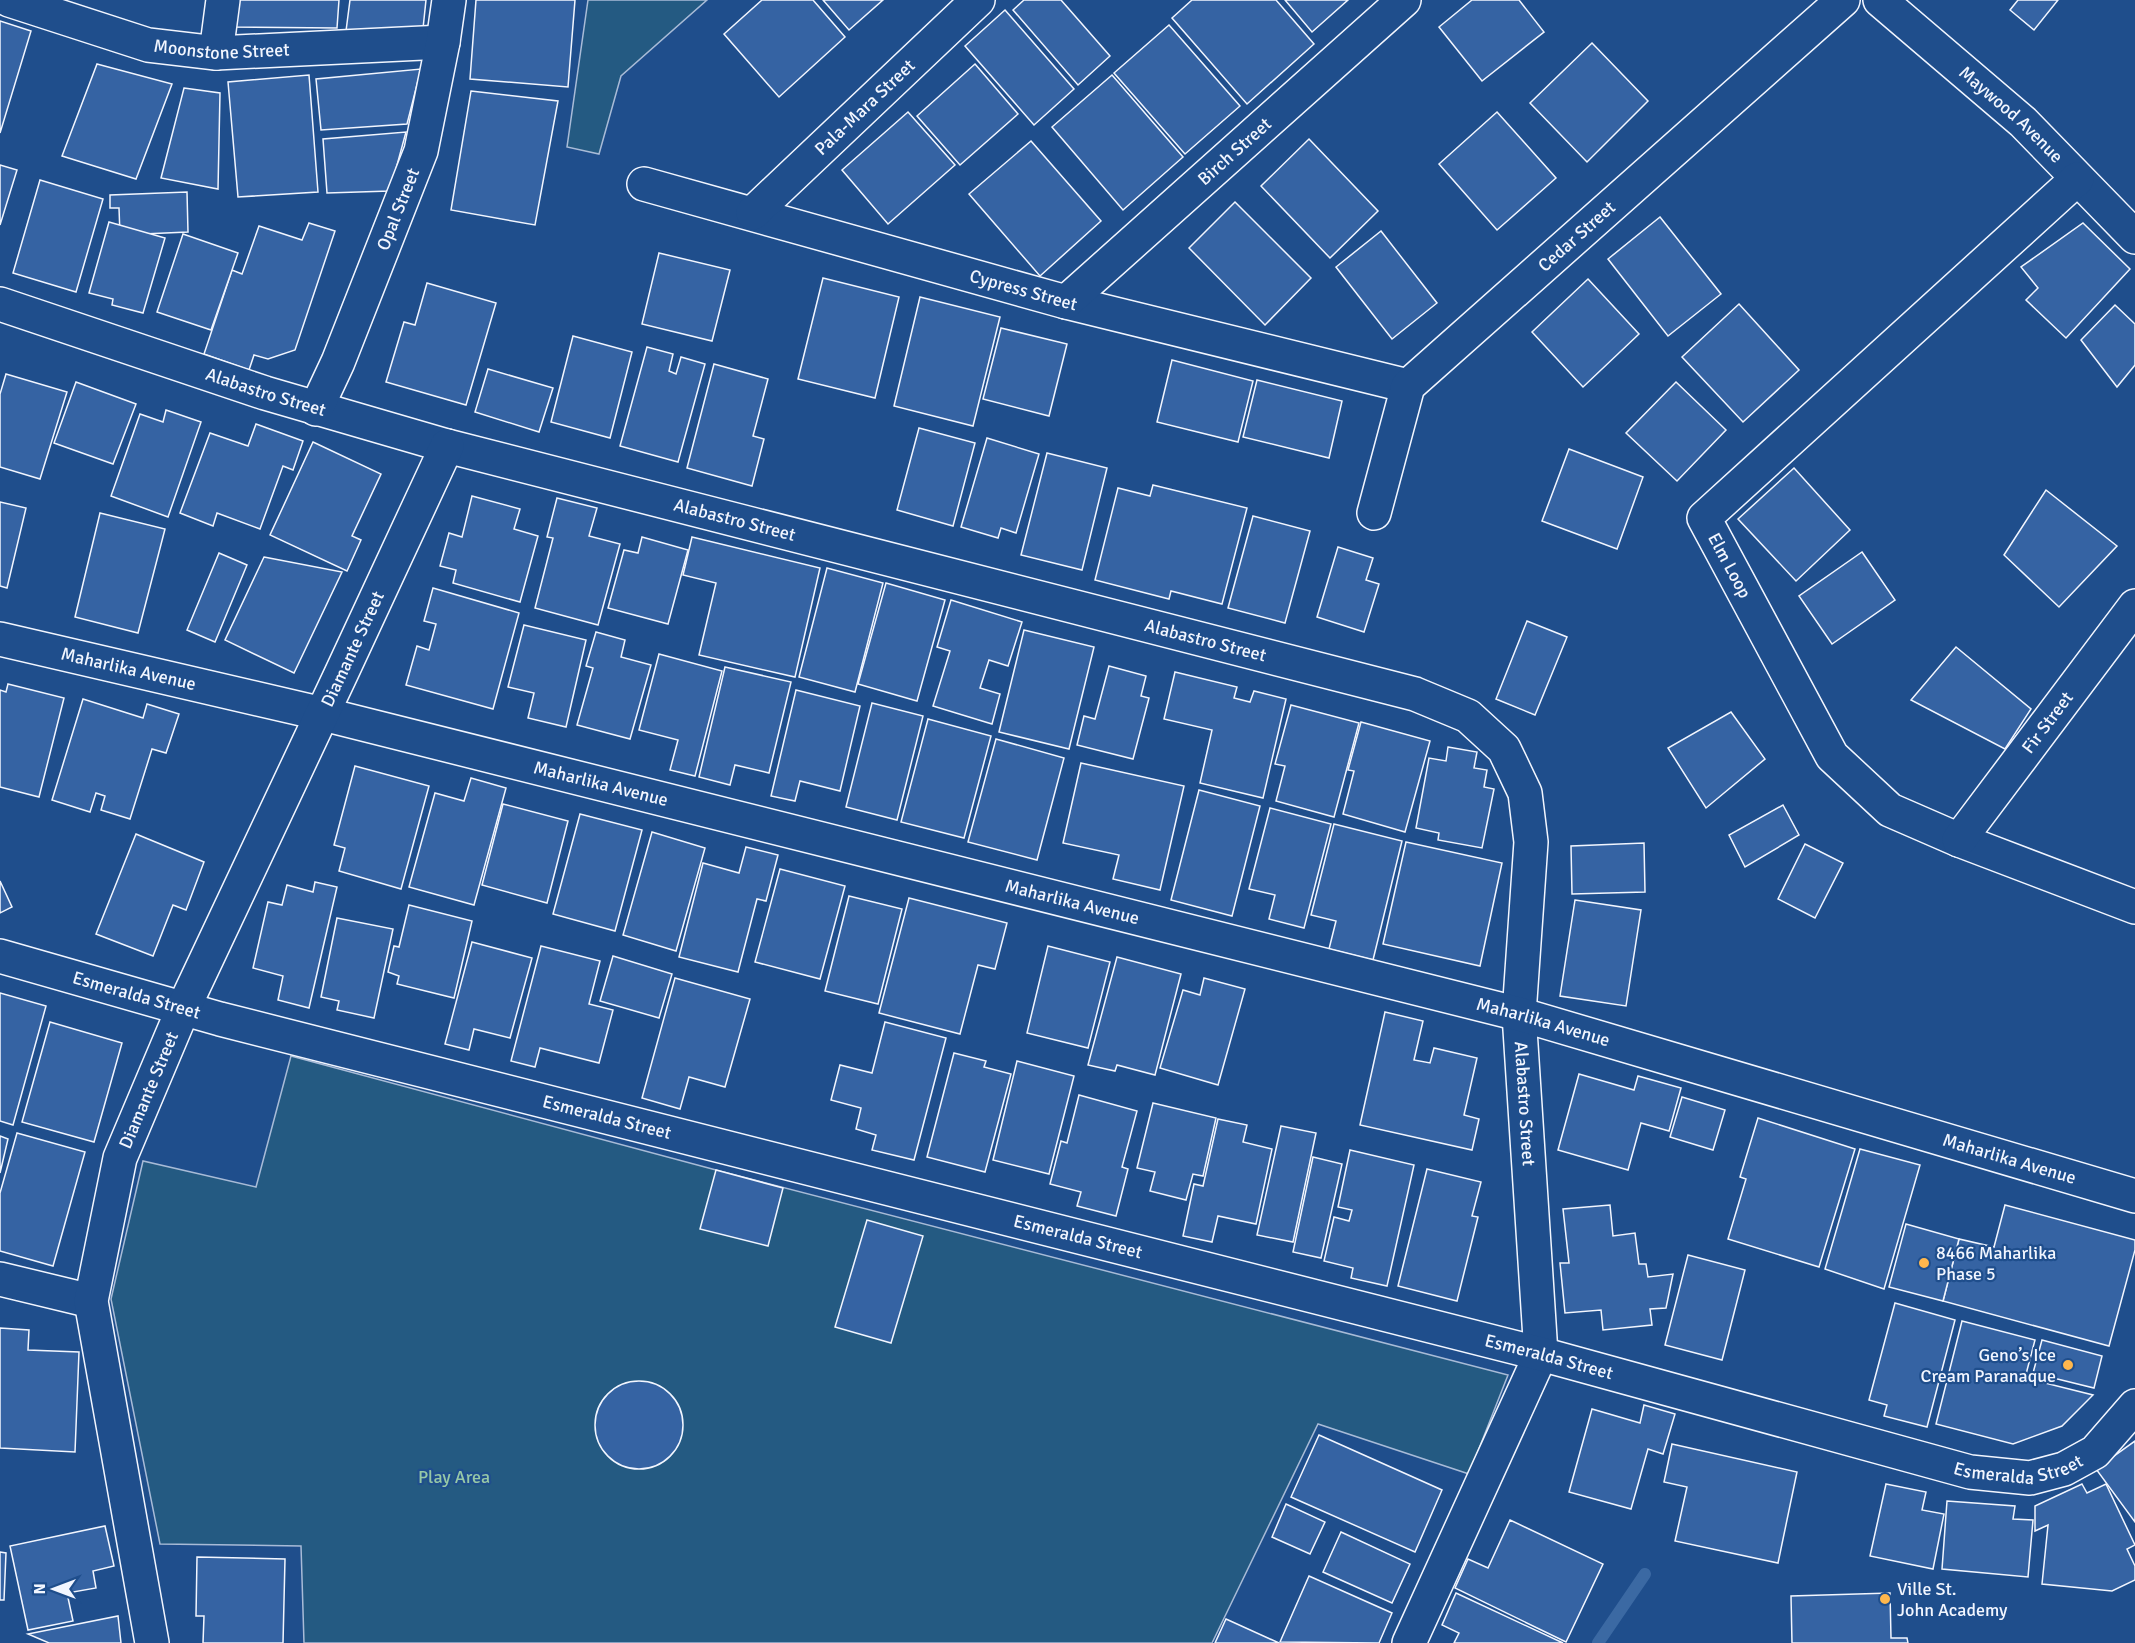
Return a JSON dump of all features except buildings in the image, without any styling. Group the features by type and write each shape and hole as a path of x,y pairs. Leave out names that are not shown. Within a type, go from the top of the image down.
{"street":[{"name":"Moonstone Street","path":"9,0 148,45 216,53 443,42"},
{"path":"216,53 223,0"},
{"name":"Opal Street","path":"316,409 338,362 421,151 449,0"},
{"name":"Pala-Mara Street","path":"753,213 978,0"},
{"name":"Birch Street","path":"1066,302 1404,0"},
{"name":"Cedar Street","path":"1408,386 1843,0"},
{"name":"Maywood Avenue","path":"1880,0 2023,122 2135,237"},
{"name":"Elm Loop","path":"2077,179 1704,518 1832,756 1890,810 1959,840 2135,907"},
{"name":"Cypress Street","path":"644,184 1066,302 1408,386"},
{"name":"Alabastro Street","path":"0,304 316,409 447,446 1415,694 1468,716 1504,749 1525,793 1531,842 1519,1014 1541,1354 1409,1643"},
{"path":"1374,513 1408,386"},
{"name":"Diamante Street","path":"152,1643 91,1301 120,1158 183,1010 447,446"},
{"name":"Fir Street","path":"1959,840 2135,606"},
{"name":"Maharlika Avenue","path":"0,639 323,714 1519,1014 2135,1196"},
{"name":"Esmeralda Street","path":"0,956 183,1010 1541,1354 1970,1472 2030,1478 2064,1469 2095,1452 2135,1406"},
{"path":"0,1279 91,1301"}],"green space":[{"path":"588,0 707,0 621,76 599,154 567,147"},
{"name":"Play Area","path":"291,1056 716,1170 1508,1375 1469,1474 1318,1424 1212,1643 304,1643 301,1546 160,1544 111,1299 143,1161 256,1187"}],"waterway":[{"path":"1598,1643 1645,1574"}],"place":[{"name":"8466 Maharlika Phase 5","path":"1924,1263"},
{"name":"Geno’s Ice Cream Paranaque","path":"2068,1365"},
{"name":"Ville St. John Academy","path":"1885,1599"}]}
